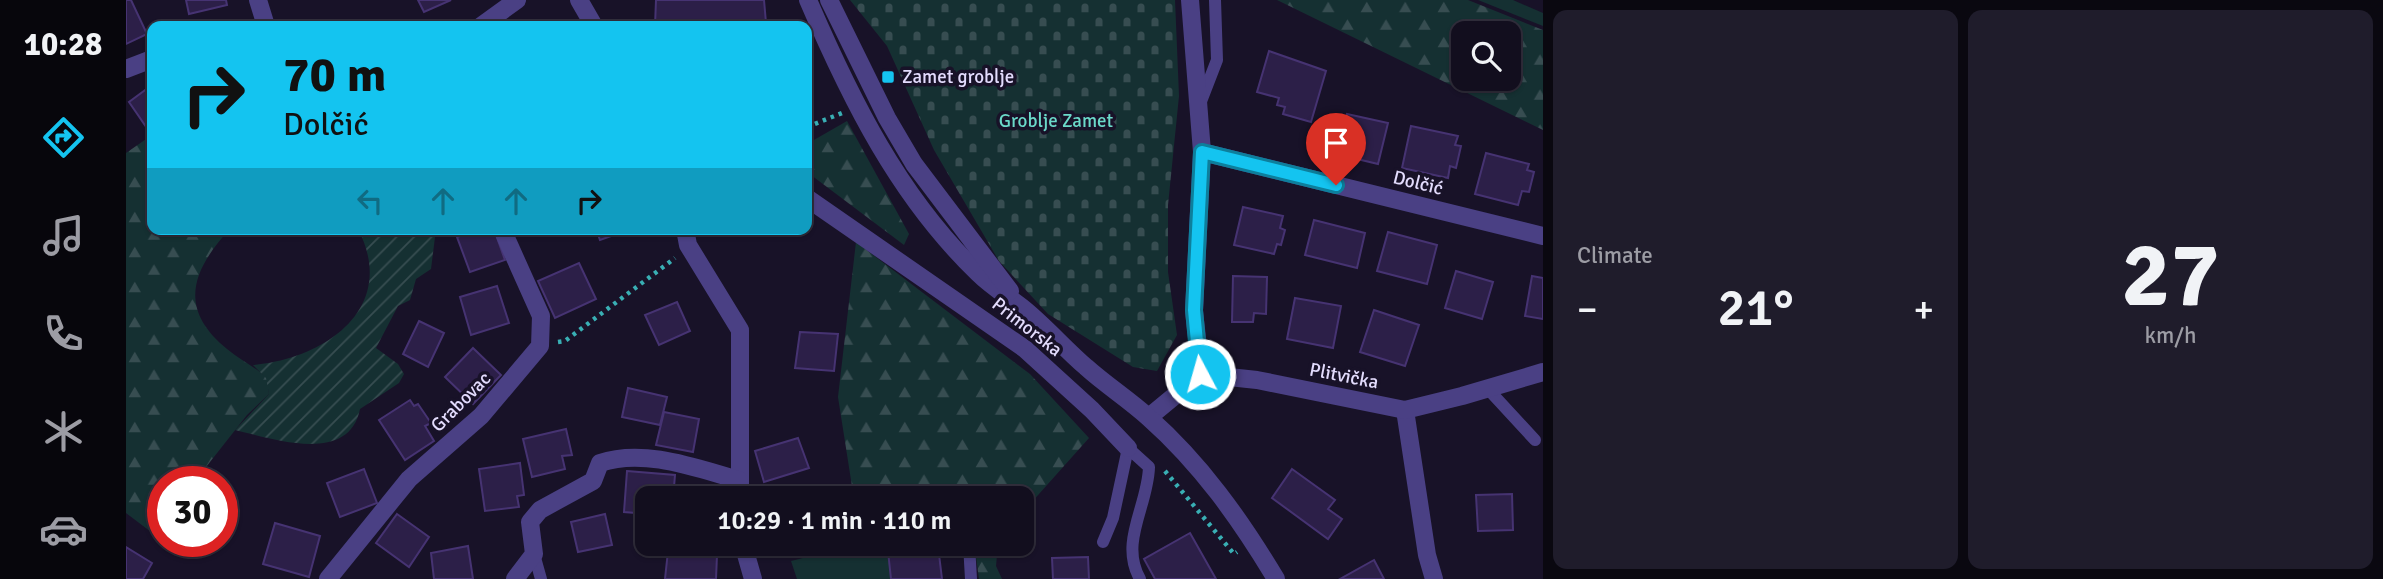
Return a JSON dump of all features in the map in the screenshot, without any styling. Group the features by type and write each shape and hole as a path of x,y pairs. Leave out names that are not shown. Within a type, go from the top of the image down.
{"street":[{"path":"258,0 264,21"},
{"path":"488,21 517,0"},
{"path":"579,0 591,21"},
{"name":"Primorska","path":"808,0 853,100 899,181 979,275 1025,310 1086,368 1149,417 1227,501 1276,579"},
{"name":"Primorska","path":"829,0 887,118 914,164 1025,310"},
{"path":"1149,417 1200,374 1194,310 1202,152 1189,0"},
{"path":"126,69 147,61"},
{"name":"Dolčić","path":"1202,152 1543,236"},
{"name":"Primorska","path":"812,201 1026,349 1092,410 1128,448"},
{"name":"Grabovac","path":"328,579 409,479 481,416 540,346 541,316 505,235"},
{"path":"686,237 740,330 739,486"},
{"name":"Plitvička","path":"1200,374 1257,380 1405,410 1543,372"},
{"path":"1405,410 1427,555 1434,579"},
{"path":"515,579 534,554 530,522 540,510 593,481 600,463 618,457 640,458 739,480"},
{"path":"746,556 753,579"}],"lane":[{"path":"1200,104 1217,60 1215,0"},
{"path":"1487,388 1535,440"},
{"path":"1128,448 1149,467 1149,485 1132,540 1133,566 1140,579"},
{"path":"1103,542 1113,518 1128,448"},
{"path":"534,554 541,579"},
{"path":"970,556 971,579"}],"path":[{"path":"812,125 848,111"},
{"path":"565,341 674,260 686,237"},
{"path":"1149,467 1160,466 1234,554"}],"green space":[{"name":"Groblje Zamet","path":"850,0 1175,0 1179,96 1168,205 1168,272 1177,335 1157,371 1133,367 1048,314 999,261 934,150 887,46"},
{"path":"1277,0 1468,0 1520,21 1451,21 1451,85"},
{"path":"1478,0 1513,0 1543,13 1543,26"},
{"path":"1521,21 1543,30 1543,130 1463,91 1521,91"},
{"path":"847,121 909,234 904,245 812,176 812,141"},
{"path":"147,138 147,235 225,235 206,260 199,275 196,305 211,334 267,378 269,394 247,415 207,466 147,466 147,529 126,513 126,153"},
{"path":"360,235 435,237 431,269 416,279 410,300 398,306 376,348 398,364 404,374 399,383 360,409 353,426 341,437 326,443 288,442 235,430 269,394 266,378 253,365 280,361 306,352 329,340 348,324 362,305 369,283 368,257"},
{"path":"856,242 1030,374 1089,438 1034,500 1034,486 852,486 838,397"},
{"path":"811,556 889,556 891,579 797,579 791,561"},
{"path":"997,556 996,566 1002,579 979,579 976,557"}],"building":[{"path":"126,0 131,0 147,34 126,44"},
{"path":"186,0 226,0 227,5 189,14"},
{"path":"418,0 451,0 424,12"},
{"path":"656,0 764,0 766,21 655,21"},
{"path":"1269,51 1326,71 1311,122 1283,114 1285,107 1277,105 1279,98 1257,92"},
{"path":"147,89 147,128 129,102"},
{"path":"1347,114 1388,123 1378,164 1336,154"},
{"path":"1411,126 1458,136 1455,145 1461,146 1456,168 1450,166 1448,178 1402,168"},
{"path":"1486,153 1529,164 1527,170 1534,172 1529,192 1522,191 1518,205 1475,194"},
{"path":"1243,207 1283,216 1280,228 1285,230 1281,245 1277,244 1274,254 1234,245"},
{"path":"1314,220 1365,233 1357,268 1305,255"},
{"path":"1388,232 1437,245 1427,284 1377,271"},
{"path":"496,235 505,260 470,272 457,237"},
{"path":"598,235 614,235 600,240"},
{"path":"579,263 596,299 555,318 538,281"},
{"path":"1456,271 1493,282 1482,319 1445,308"},
{"path":"1233,276 1267,277 1266,314 1254,313 1253,322 1232,322"},
{"path":"1532,276 1543,278 1543,319 1525,316"},
{"path":"497,286 509,323 471,335 460,297"},
{"path":"1295,298 1341,306 1333,348 1287,339"},
{"path":"677,302 690,331 659,345 645,315"},
{"path":"1374,310 1419,325 1405,366 1360,352"},
{"path":"419,321 444,333 428,367 403,354"},
{"path":"800,332 838,334 834,371 795,368"},
{"path":"473,348 501,375 473,404 445,377"},
{"path":"628,388 667,397 660,425 622,417"},
{"path":"410,400 414,406 418,404 431,423 425,426 434,441 405,460 379,420"},
{"path":"664,412 699,419 693,452 656,445"},
{"path":"566,429 572,455 562,456 565,469 532,477 523,439"},
{"path":"798,438 809,468 764,482 755,451"},
{"path":"520,463 524,495 517,496 519,507 485,511 479,469"},
{"path":"364,469 377,503 340,517 327,483"},
{"path":"1292,469 1335,500 1328,509 1342,519 1328,539 1272,498"},
{"path":"627,471 675,475 674,486 635,486 635,513 624,512"},
{"path":"1512,494 1513,530 1478,531 1476,495"},
{"path":"397,514 429,537 409,567 376,543"},
{"path":"605,514 612,545 578,552 571,522"},
{"path":"275,523 320,536 309,577 263,564"},
{"path":"1190,533 1216,579 1155,579 1144,559"},
{"path":"468,546 473,579 434,579 431,553"},
{"path":"126,547 152,563 143,579 126,579"},
{"path":"667,556 717,556 716,579 665,579"},
{"path":"889,556 939,556 942,579 891,579"},
{"path":"1088,557 1089,579 1053,579 1052,558"},
{"path":"1374,560 1384,579 1340,579"}],"place":[{"name":"Zamet groblje","path":"888,77"}],"route":[{"path":"1200,374 1194,310 1202,152 1336,185"}]}
